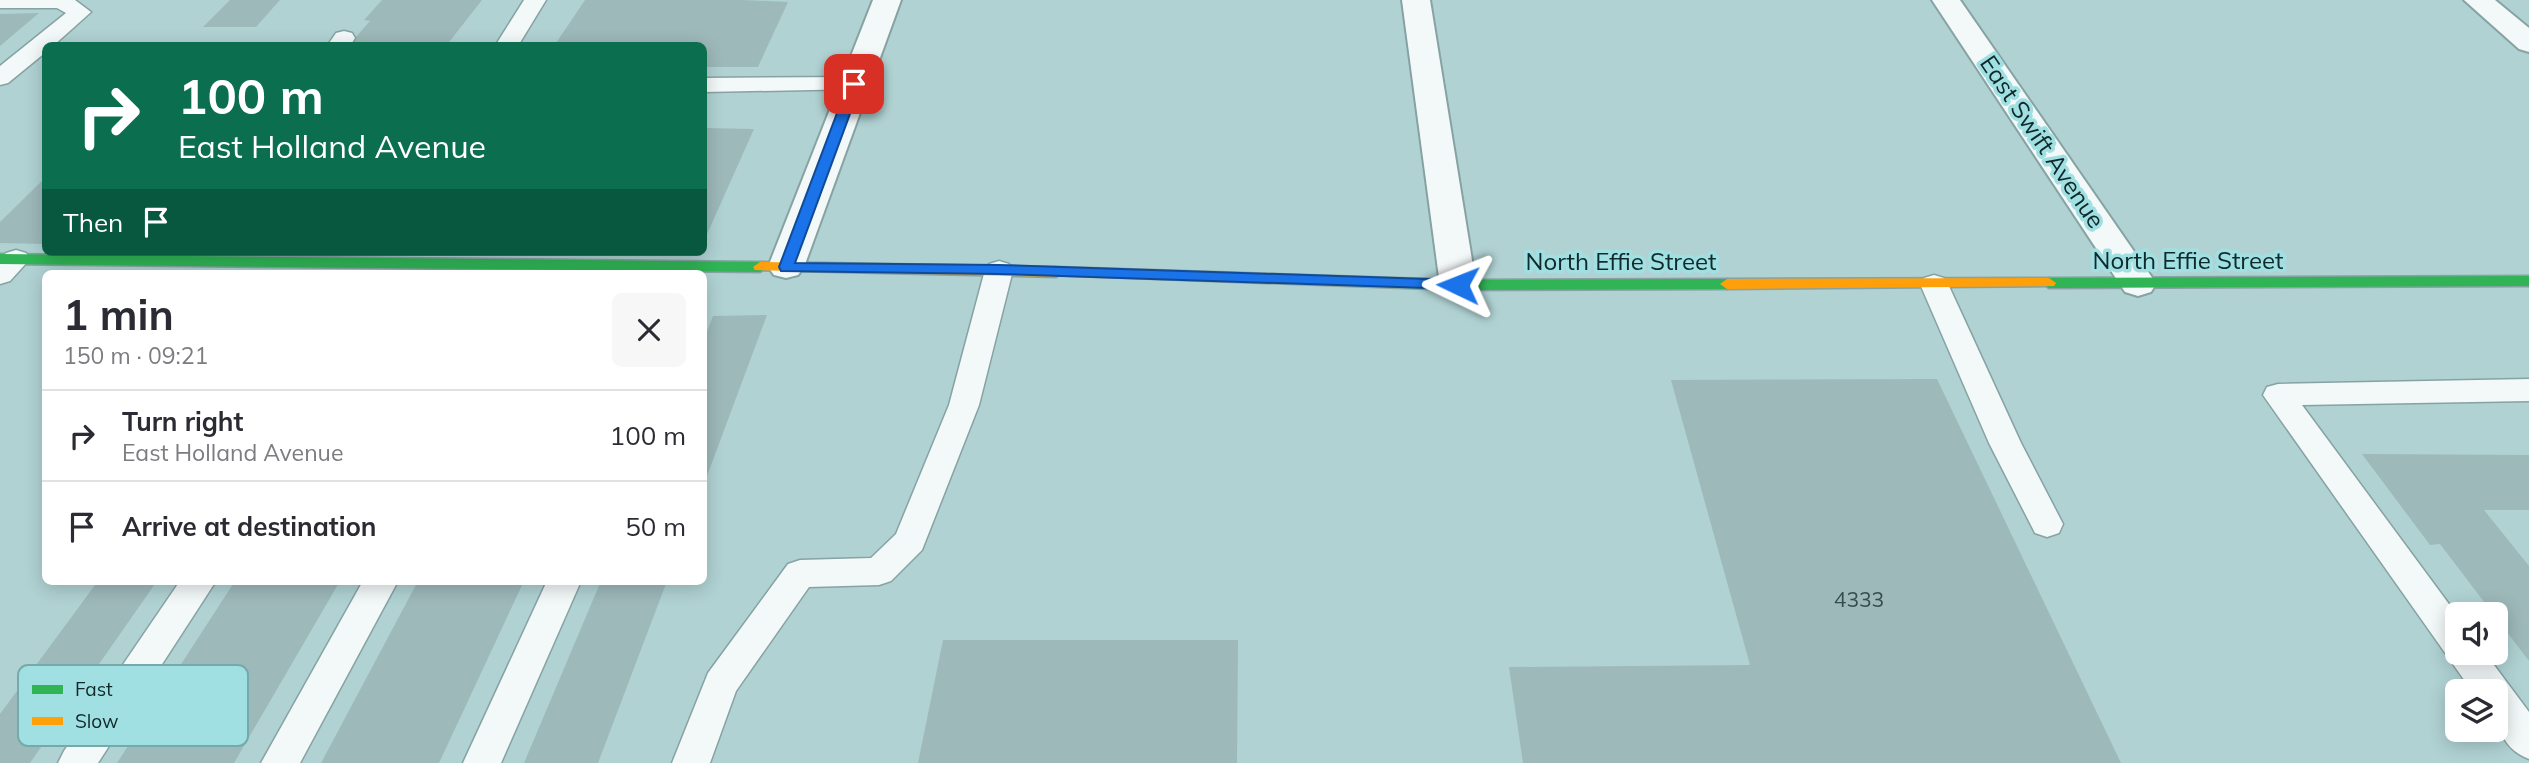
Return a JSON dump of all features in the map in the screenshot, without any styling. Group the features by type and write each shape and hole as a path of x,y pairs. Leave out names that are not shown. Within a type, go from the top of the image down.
{"street":[{"path":"786,267 887,0"},
{"path":"1416,0 1458,285"},
{"name":"East Swift Avenue","path":"1946,0 2138,284"},
{"path":"2478,0 2529,43"},
{"name":"North Effie Street","path":"5,264 999,270 1458,285 2529,281"}],"lane":[{"path":"509,42 535,0"},
{"path":"0,2 61,1 80,12 44,42"},
{"path":"0,78 42,43"},
{"path":"707,85 854,84"},
{"path":"691,763 721,684 800,574 880,571 910,541 964,405 999,270"},
{"path":"1934,284 2005,443 2047,524"},
{"path":"2445,625 2278,394 2529,390"},
{"path":"143,665 196,585"},
{"path":"280,763 379,585"},
{"path":"482,763 562,585"},
{"path":"2508,713 2529,742"},
{"path":"77,763 88,746"}],"building":[{"path":"230,0 280,0 256,27 203,27"},
{"path":"382,0 482,0 449,42 352,42 370,21 364,20"},
{"path":"585,0 788,2 758,67 707,67 707,42 557,42"},
{"path":"39,13 0,46 0,14"},
{"path":"707,128 754,129 707,234"},
{"path":"42,181 42,244 0,243 0,222"},
{"path":"767,315 707,476 707,331 713,316"},
{"path":"1937,379 2121,763 1523,763 1509,667 1750,665 1671,380"},
{"path":"2362,454 2529,455 2529,510 2484,510 2529,566 2529,661 2508,633 2508,602 2484,602 2440,544 2430,545"},
{"path":"95,585 154,585 98,665 36,665"},
{"path":"232,585 338,585 248,739 248,665 181,665"},
{"path":"416,585 522,585 439,763 321,763"},
{"path":"599,585 665,585 598,763 524,763"},
{"path":"943,640 1238,640 1237,763 918,763"},
{"path":"18,690 18,746 42,746 30,763 0,763 0,714"},
{"path":"128,746 244,746 234,763 117,763"}],"traffic: fast":[{"path":"0,259 760,267"},
{"path":"1056,272 1458,285 1727,284"},
{"path":"2049,283 2529,281"}],"traffic: slow":[{"path":"760,267 1056,272"},
{"path":"1727,284 2049,283"}],"route":[{"path":"854,84 786,267 999,270 1458,285"}]}
